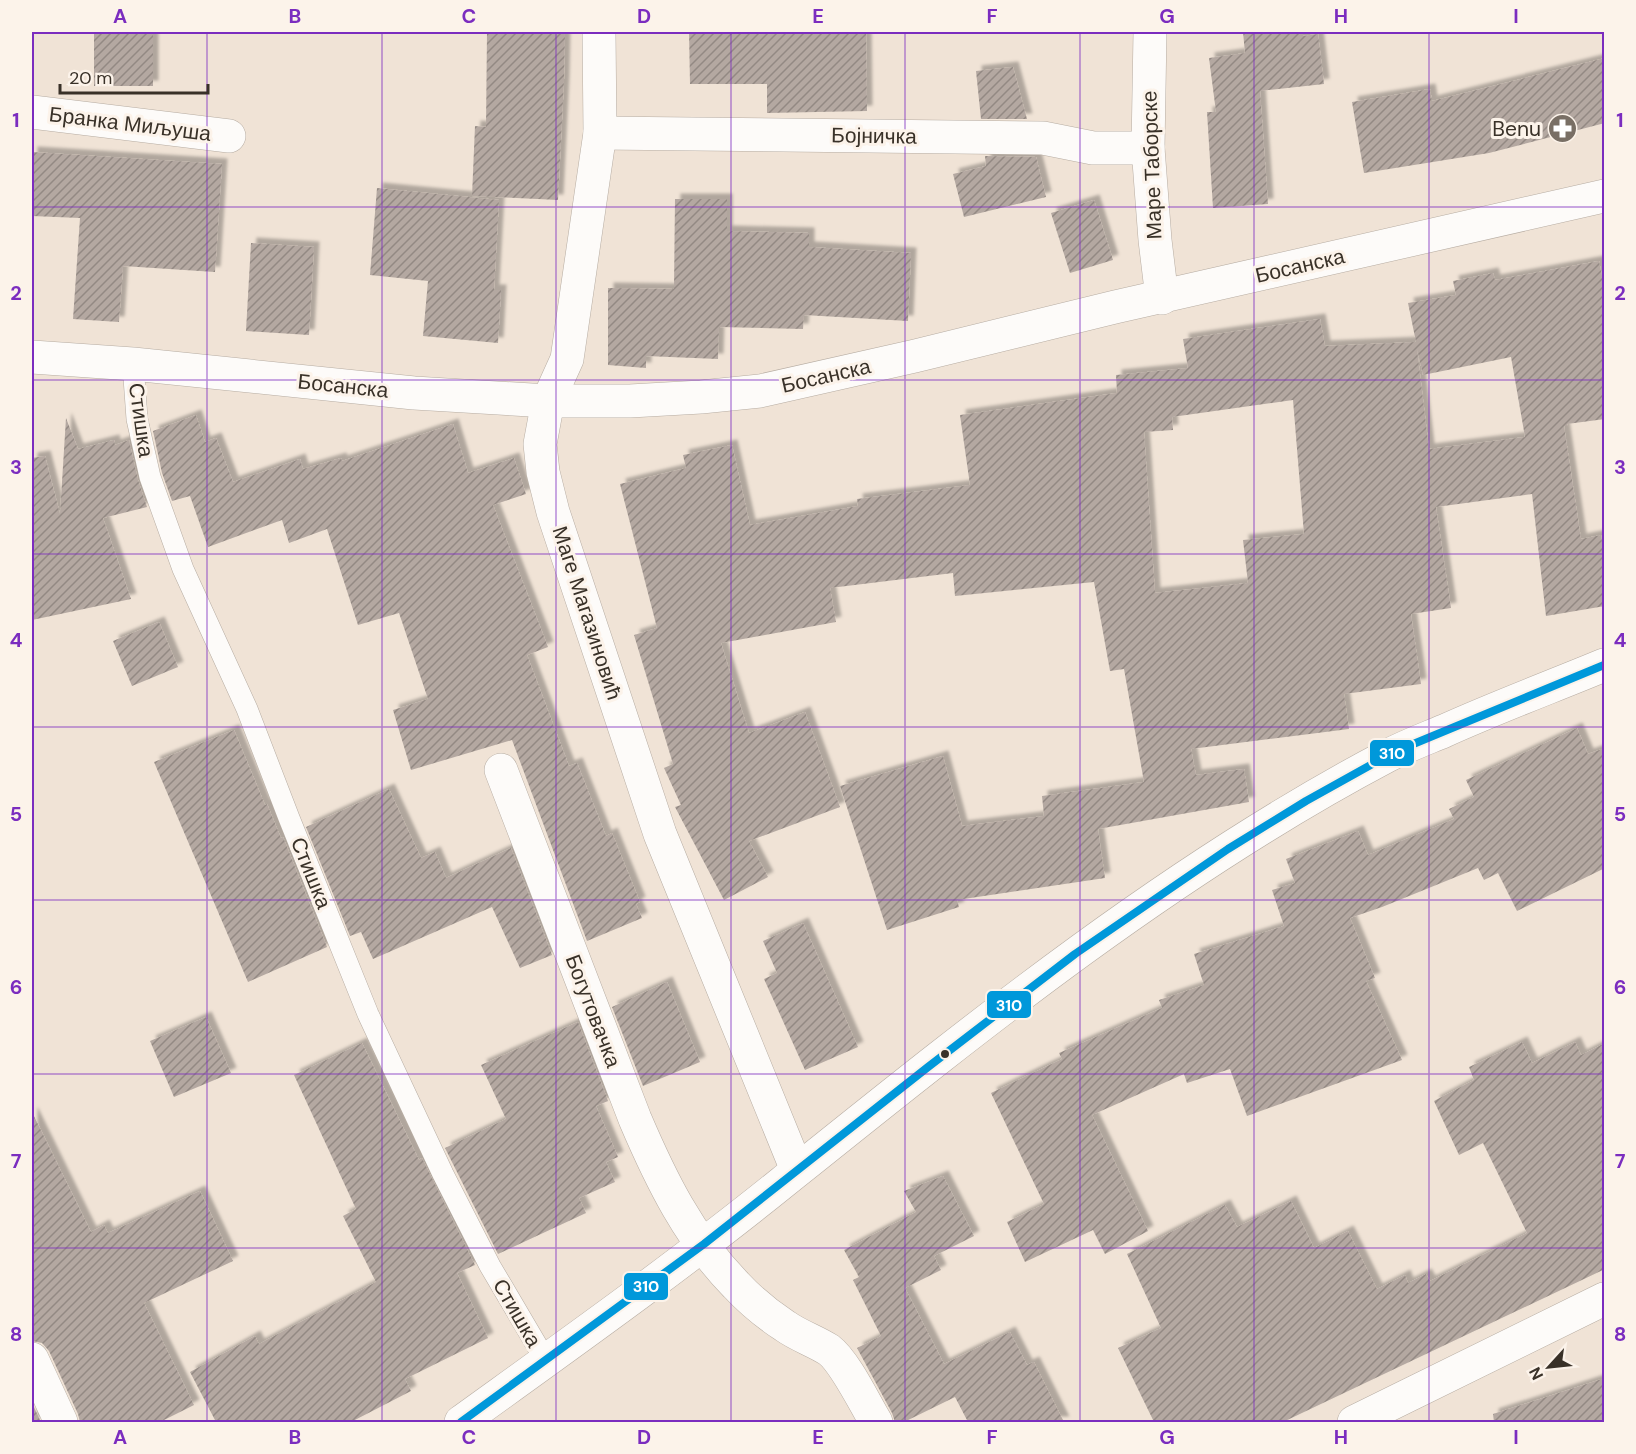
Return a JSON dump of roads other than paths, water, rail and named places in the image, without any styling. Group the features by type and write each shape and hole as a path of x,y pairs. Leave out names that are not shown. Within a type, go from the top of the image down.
{"street":[{"name":"Маге Магазиновић","path":"599,32 600,133 567,359 548,401 540,444 543,472 553,512 660,834 797,1170"},
{"name":"Маре Таборске","path":"1150,32 1148,148 1162,298"},
{"name":"Бранка Миљуша","path":"32,112 229,136"},
{"name":"Бојничка","path":"600,133 1043,138 1093,148 1148,148"},
{"name":"Босанска","path":"32,357 133,364 414,393 548,401 630,401 760,391 1605,196"},
{"path":"461,1422 701,1245 1025,992 1162,894 1300,804 1392,753 1605,665"},
{"name":"Богутовачка","path":"501,770 635,1119 681,1216 701,1245"},
{"path":"701,1245 737,1286 763,1309 785,1326 830,1351 846,1372 876,1422"},
{"path":"1354,1422 1605,1299"},
{"path":"32,1359 61,1422"}],"lane":[{"name":"Стишка","path":"133,364 137,419 150,477 183,569 247,709 368,1014 443,1174 485,1256 546,1361"}],"place":[{"name":"Benu","path":"1562,129"}]}
